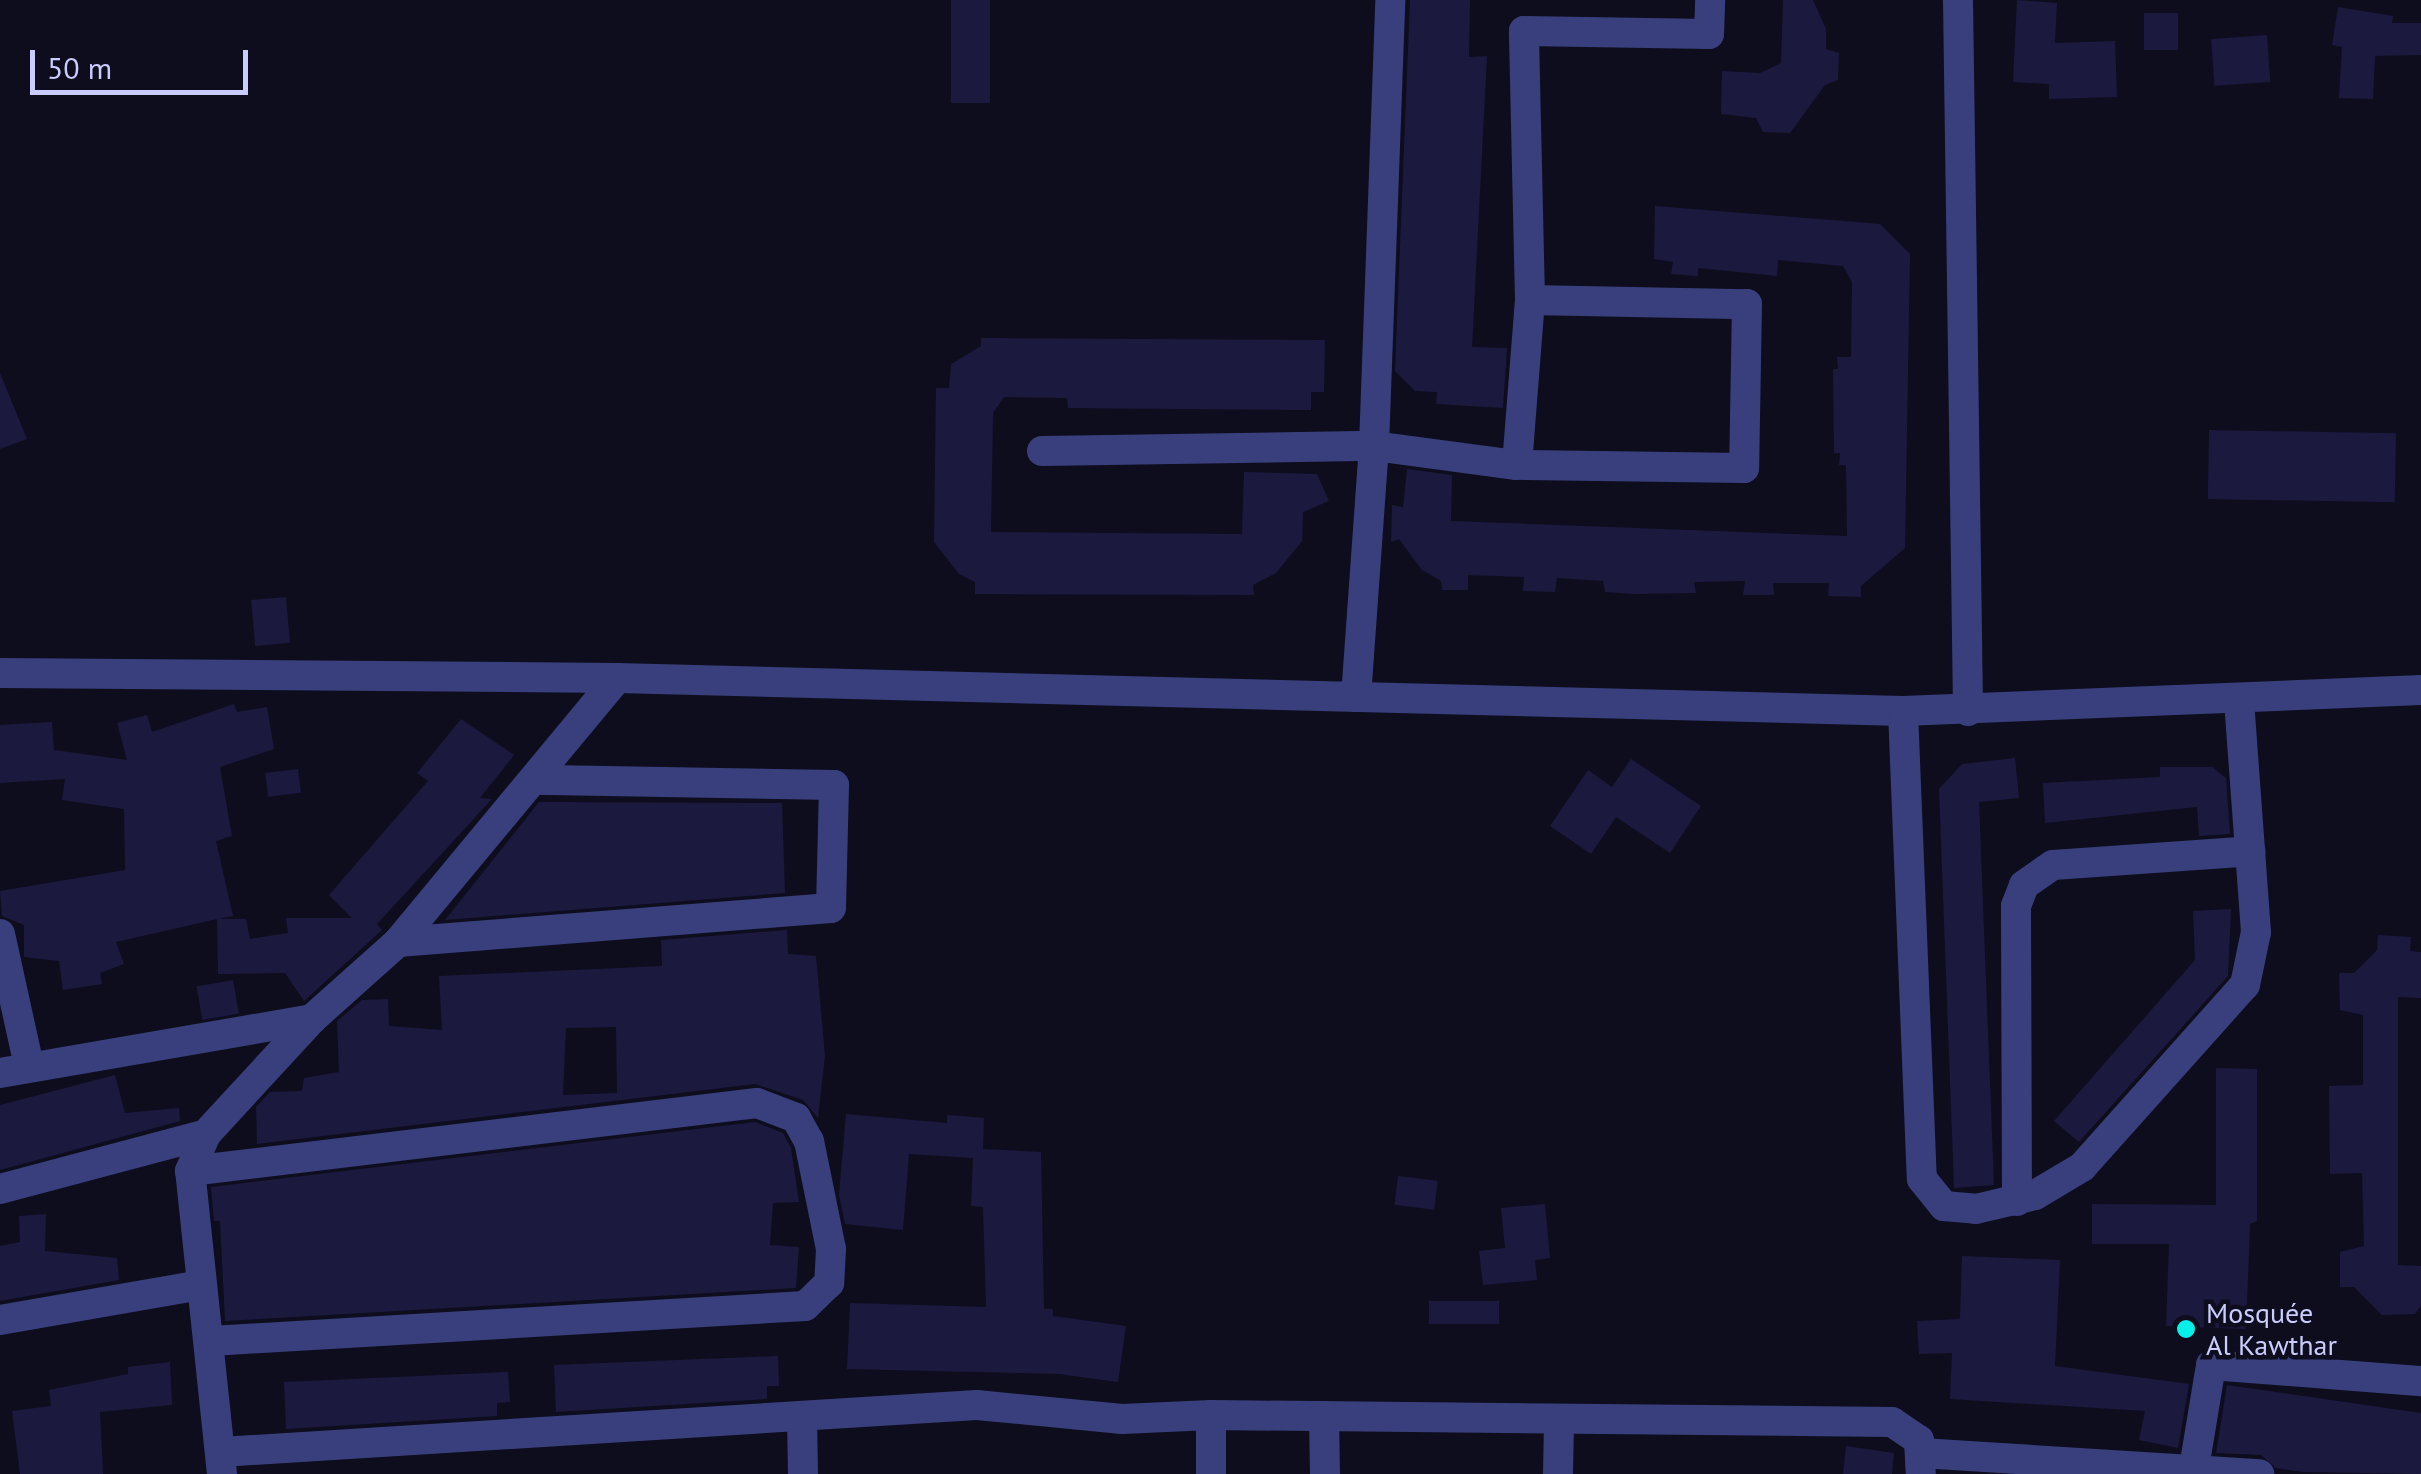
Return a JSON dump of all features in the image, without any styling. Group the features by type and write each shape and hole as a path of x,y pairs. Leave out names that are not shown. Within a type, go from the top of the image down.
{"street":[{"path":"1356,697 1374,446 1390,0"},
{"path":"1518,465 1530,300 1524,31 1709,34 1710,0"},
{"path":"1958,0 1968,711"},
{"path":"1042,451 1374,446 1518,465 1744,468 1747,304 1530,300"},
{"path":"0,673 616,678 1903,711 2421,690"},
{"path":"616,678 398,942 312,1020 206,1134 190,1171 201,1285 212,1341 221,1463 802,1416 977,1406 1122,1419 1211,1415 1892,1422 1916,1434 1921,1464 2194,1468 2258,1474"},
{"path":"1903,711 1922,1179 1944,1206 2017,1201 2056,1185 2106,1147 2235,1000 2256,949 2239,698"},
{"path":"398,942 831,908 834,785 534,780"},
{"path":"2017,1201 2016,906 2024,885 2053,865 2251,850"},
{"path":"2,947 15,1069 312,1020"},
{"path":"190,1171 757,1103 796,1118 809,1141 832,1249 828,1283 805,1306 212,1341"},
{"path":"0,1189 206,1134"},
{"path":"0,1320 201,1285"},
{"path":"2194,1468 2210,1365 2421,1381"},
{"path":"1211,1415 1211,1474"},
{"path":"802,1416 803,1474"},
{"path":"1324,1416 1325,1474"},
{"path":"1558,1474 1559,1420"}],"building":[{"path":"951,0 990,0 990,103 951,103"},
{"path":"1410,0 1470,0 1469,57 1487,56 1472,347 1507,348 1503,408 1436,404 1437,392 1415,391 1395,371"},
{"path":"1783,0 1813,0 1826,29 1826,49 1839,53 1838,80 1825,85 1790,133 1763,132 1756,118 1721,114 1722,71 1760,73 1781,63"},
{"path":"2017,0 2057,3 2055,43 2115,41 2117,97 2049,99 2049,84 2013,82"},
{"path":"2338,7 2393,16 2392,23 2421,23 2421,55 2375,56 2373,99 2339,98 2342,47 2332,45"},
{"path":"2144,13 2178,13 2178,50 2144,50"},
{"path":"2267,35 2270,82 2214,86 2211,39"},
{"path":"1655,206 1880,224 1910,254 1905,548 1861,586 1861,597 1828,596 1829,583 1773,583 1774,595 1743,595 1745,581 1694,582 1696,593 1635,594 1605,592 1603,581 1557,578 1555,592 1523,591 1524,577 1468,575 1468,590 1442,590 1441,581 1422,570 1399,539 1391,542 1392,505 1403,507 1407,469 1452,475 1451,521 1847,536 1846,465 1839,465 1840,453 1834,453 1833,369 1838,369 1837,357 1851,357 1852,282 1843,266 1778,260 1777,276 1698,268 1698,276 1671,274 1673,262 1654,259"},
{"path":"981,338 1325,340 1324,392 1311,392 1311,410 1068,408 1067,398 1004,397 993,413 991,532 1242,534 1244,472 1317,474 1329,501 1303,512 1302,541 1276,573 1253,585 1254,595 975,594 975,582 959,574 934,542 936,388 949,388 951,364 981,346"},
{"path":"0,373 27,439 0,449"},
{"path":"2209,430 2396,433 2395,502 2208,499"},
{"path":"286,597 290,643 255,646 251,600"},
{"path":"234,704 237,712 267,707 274,749 220,767 232,836 216,841 233,916 219,919 246,919 250,939 288,933 286,918 352,918 329,895 428,781 417,773 461,719 514,755 480,798 492,799 377,924 382,930 304,1001 285,973 218,974 217,919 116,942 124,964 100,973 102,984 63,990 59,961 24,957 24,925 2,916 0,891 125,870 124,809 62,800 65,779 0,783 0,725 52,722 54,750 127,760 117,723 147,715 152,732"},
{"path":"2015,758 2019,798 1979,802 1994,1185 1954,1188 1939,789 1962,764"},
{"path":"1631,759 1701,806 1670,853 1616,817 1591,854 1550,826 1588,770 1612,787"},
{"path":"2160,767 2212,767 2226,778 2230,834 2199,836 2197,807 2045,823 2043,783 2160,777"},
{"path":"298,769 301,793 268,797 265,773"},
{"path":"539,802 782,803 785,893 445,920"},
{"path":"2231,909 2228,976 2079,1142 2054,1121 2195,960 2193,911"},
{"path":"787,930 788,954 816,956 825,1055 818,1118 803,1100 755,1084 257,1144 256,1107 270,1092 302,1091 304,1078 339,1072 337,1021 362,1000 388,999 389,1026 442,1030 439,976 662,966 661,940","holes":["616,1027 617,1093 563,1095 566,1028"]},
{"path":"2378,935 2411,937 2410,951 2421,952 2421,998 2398,997 2398,1265 2421,1266 2421,1305 2415,1314 2382,1315 2354,1287 2340,1287 2340,1252 2364,1246 2362,1173 2330,1174 2329,1086 2363,1085 2363,1015 2340,1010 2339,973 2354,973 2377,950"},
{"path":"233,980 239,1013 202,1020 197,986"},
{"path":"2216,1068 2257,1069 2257,1221 2250,1224 2246,1329 2166,1326 2169,1244 2092,1244 2092,1204 2216,1205"},
{"path":"115,1075 125,1113 179,1108 180,1121 0,1170 0,1105"},
{"path":"846,1114 947,1123 947,1115 984,1118 983,1149 1041,1152 1044,1309 1053,1309 1053,1316 1126,1326 1118,1382 1059,1374 847,1369 850,1303 986,1307 983,1207 971,1206 973,1158 909,1154 903,1230 845,1224 839,1195"},
{"path":"755,1122 783,1133 791,1148 799,1202 773,1203 770,1245 799,1247 796,1288 225,1321 220,1221 214,1221 211,1187"},
{"path":"1398,1176 1438,1181 1434,1210 1394,1205"},
{"path":"1545,1204 1550,1258 1535,1260 1537,1280 1483,1285 1479,1251 1505,1248 1501,1208"},
{"path":"46,1214 45,1251 117,1258 119,1280 0,1301 0,1246 20,1242 19,1216"},
{"path":"1962,1256 2060,1260 2055,1366 2189,1384 2178,1448 2139,1440 2145,1411 1950,1399 1952,1353 1919,1354 1917,1321 1960,1319"},
{"path":"1429,1301 1499,1301 1499,1324 1429,1324"},
{"path":"778,1356 779,1386 767,1386 767,1399 556,1412 554,1365"},
{"path":"170,1362 172,1405 100,1412 103,1474 20,1474 12,1411 51,1406 49,1390 128,1374 128,1367"},
{"path":"508,1372 510,1402 497,1403 497,1416 286,1429 284,1382"},
{"path":"2227,1385 2421,1413 2421,1474 2303,1472 2276,1468 2261,1455 2216,1453"},
{"path":"1846,1446 1894,1453 1892,1474 1843,1474"}],"place":[{"name":"Mosquée Al Kawthar","path":"2186,1329"}]}
